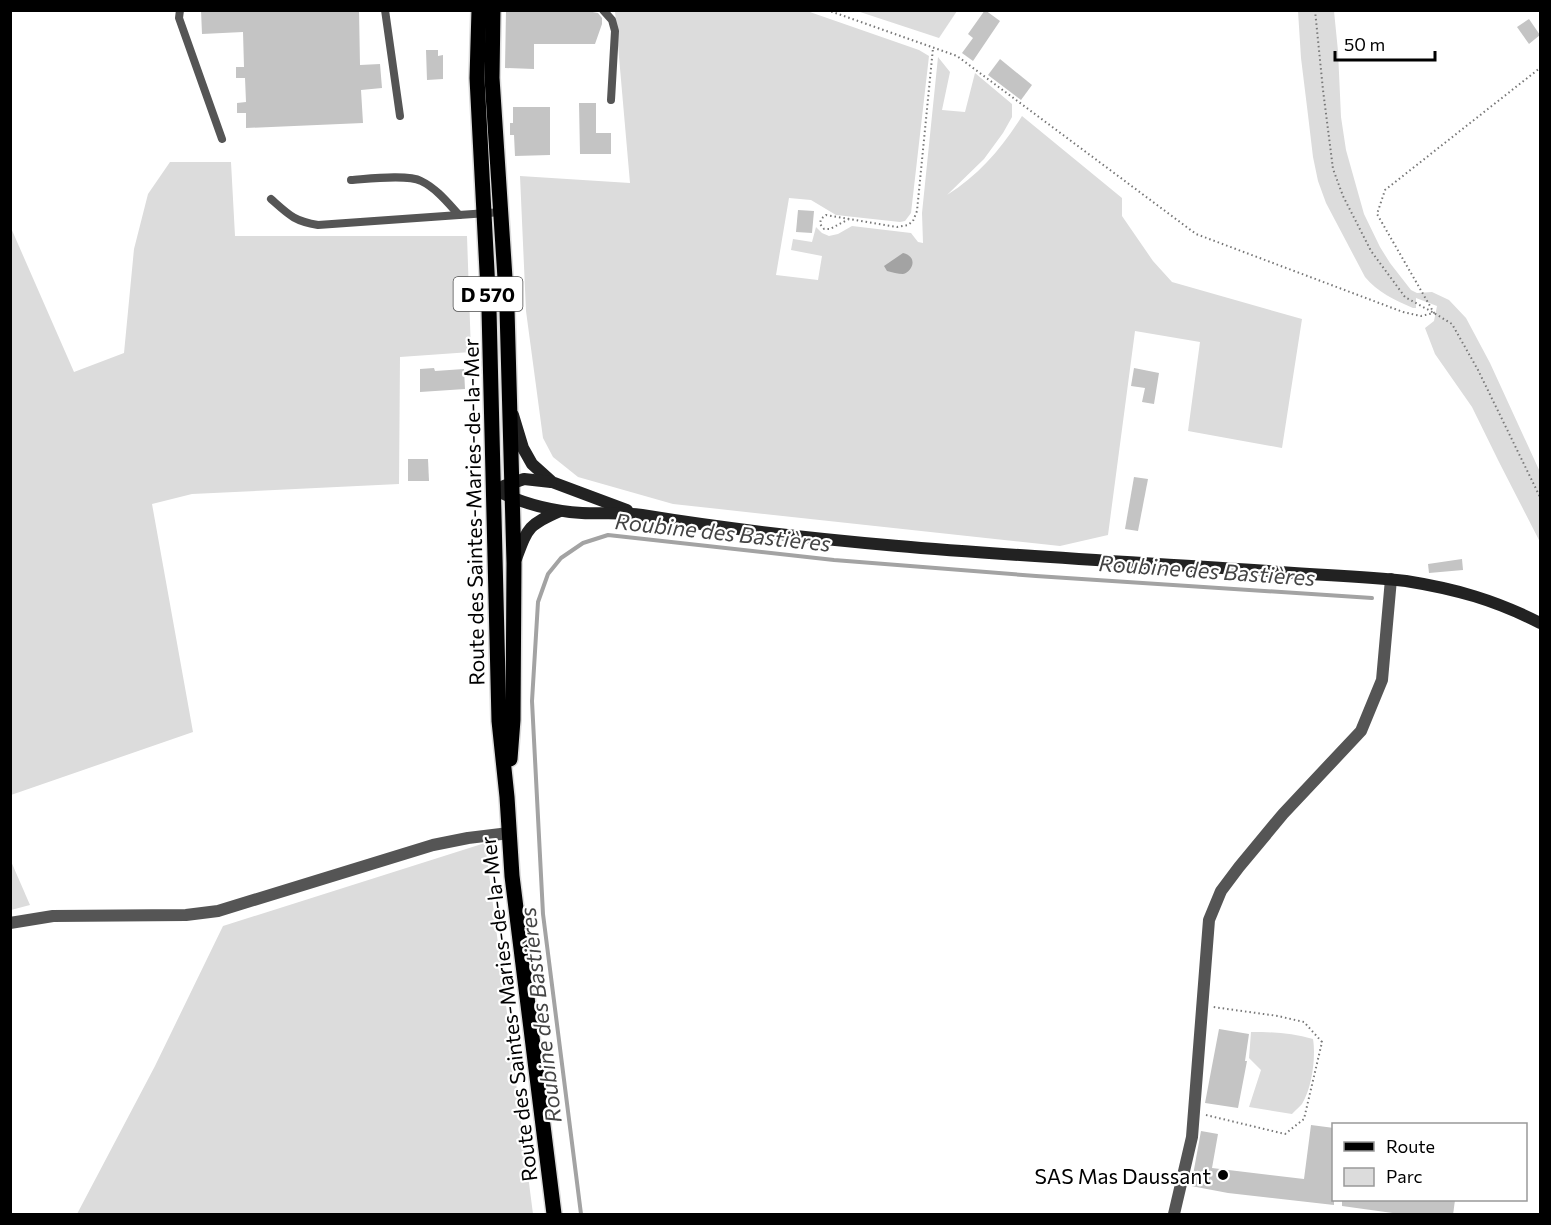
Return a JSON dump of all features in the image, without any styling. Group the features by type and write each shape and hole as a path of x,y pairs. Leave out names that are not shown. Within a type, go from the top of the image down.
{"main road":[{"name":"Route des Saintes-Maries-de-la-Mer","path":"479,10 484,78 498,166 507,309 514,563 513,720 507,798"},
{"name":"Route des Saintes-Maries-de-la-Mer","path":"493,10 484,78 481,167 492,407 499,721 514,897 554,1215"},
{"path":"510,406 524,448 532,464 552,482"},
{"path":"494,489 512,482 532,479 552,482 637,514"},
{"path":"494,489 536,507 561,511 637,514 713,526 883,545 1391,579 1444,587 1482,598 1518,611 1540,623"},
{"path":"514,563 529,528 539,520 561,511"}],"street":[{"path":"1174,1215 1192,1137 1209,920 1221,891 1283,814 1360,731 1382,680 1391,579"},
{"path":"10,923 53,916 202,914 233,907 433,845 508,833"}],"lane":[{"path":"180,10 180,18 222,139"},
{"path":"385,10 400,116"},
{"path":"603,10 612,20 615,31 611,100"},
{"path":"481,167 498,166"},
{"path":"351,180 419,179 429,185 459,215"},
{"path":"271,199 289,215 303,223 318,225 502,212"},
{"path":"492,407 510,406"}],"path":[{"path":"826,10 957,57 1196,234 1403,312 1421,316 1434,313"},
{"path":"1315,10 1333,169 1343,196 1371,251 1405,297 1452,324 1478,370 1540,497"},
{"path":"849,219 830,229 824,229 820,224 826,215 897,227 908,225 913,221 917,211 933,48"},
{"path":"1434,313 1377,214 1385,190 1540,68"},
{"path":"1194,1112 1285,1134 1304,1119 1322,1042 1304,1022 1278,1016 1203,1006"}],"green space":[{"path":"615,11 807,11 919,50 929,56 911,213 905,221 900,222 836,215 811,200 789,198 776,275 818,280 822,256 791,250 793,239 812,242 816,227 829,236 852,226 911,233 918,242 923,243 922,213 938,57 950,72 942,110 965,112 975,73 1012,104 1012,117 984,159 947,195 989,160 1022,116 1122,198 1122,216 1153,261 1172,282 1302,319 1282,448 1188,431 1200,342 1135,331 1108,535 1060,546 673,504 578,477 553,457 543,438 526,311 520,176 630,183"},
{"path":"857,11 957,11 939,38"},
{"path":"1298,11 1334,11 1341,117 1346,150 1364,214 1380,247 1411,290 1417,293 1432,292 1449,300 1466,318 1490,363 1540,472 1540,542 1472,407 1435,354 1425,328 1434,321 1437,306 1416,298 1416,308 1413,308 1375,287 1365,277 1326,203 1313,157 1301,58"},
{"path":"170,162 231,162 235,236 467,236 471,352 400,357 399,484 192,494 152,504 193,732 11,795 11,228 74,372 124,353 134,249 148,194"},
{"path":"485,843 533,1214 77,1214 155,1066 223,926"},
{"path":"10,859 30,905 11,910 10,910"},
{"path":"1251,1032 1282,1033 1313,1039 1311,1081 1302,1104 1292,1114 1249,1107 1261,1070 1249,1058"}],"shaded area":[{"path":"903,253 911,258 911,268 903,274 887,271 884,266"}],"building":[{"path":"201,10 359,10 360,65 380,64 382,88 361,90 363,123 246,128 246,113 237,113 237,103 246,102 245,78 236,78 236,67 244,67 243,32 202,34"},
{"path":"506,10 582,10 598,13 602,18 602,24 595,44 534,44 534,69 505,68"},
{"path":"985,10 1000,21 973,61 962,53 973,38 968,34"},
{"path":"1529,19 1540,35 1529,44 1517,27"},
{"path":"426,50 438,50 438,56 443,55 443,79 427,80"},
{"path":"1000,59 1032,85 1021,100 988,75"},
{"path":"579,103 596,103 596,133 611,133 611,154 580,154"},
{"path":"513,107 550,107 550,155 515,156 514,135 510,135"},
{"path":"798,210 814,211 812,233 796,232"},
{"path":"434,368 435,371 464,369 465,389 420,392 420,369"},
{"path":"1134,368 1159,373 1154,404 1142,402 1145,388 1131,386"},
{"path":"408,459 428,459 429,481 408,481"},
{"path":"1134,477 1148,479 1138,531 1125,529"},
{"path":"1462,559 1463,570 1429,573 1428,564"},
{"path":"1219,1029 1249,1034 1245,1061 1247,1061 1238,1108 1205,1103"},
{"path":"1311,1125 1332,1128 1332,1201 1334,1205 1228,1193 1191,1186 1201,1131 1218,1134 1212,1168 1304,1179"},
{"path":"1342,1201 1455,1201 1453,1215 1407,1215 1342,1206"}],"waterway":[{"name":"Roubine des Bastières","path":"581,1214 543,914 532,701 538,602 548,574 561,558 583,543 608,535 834,560 1372,598"}],"place":[{"name":"SAS Mas Daussant","path":"1223,1175"}]}
